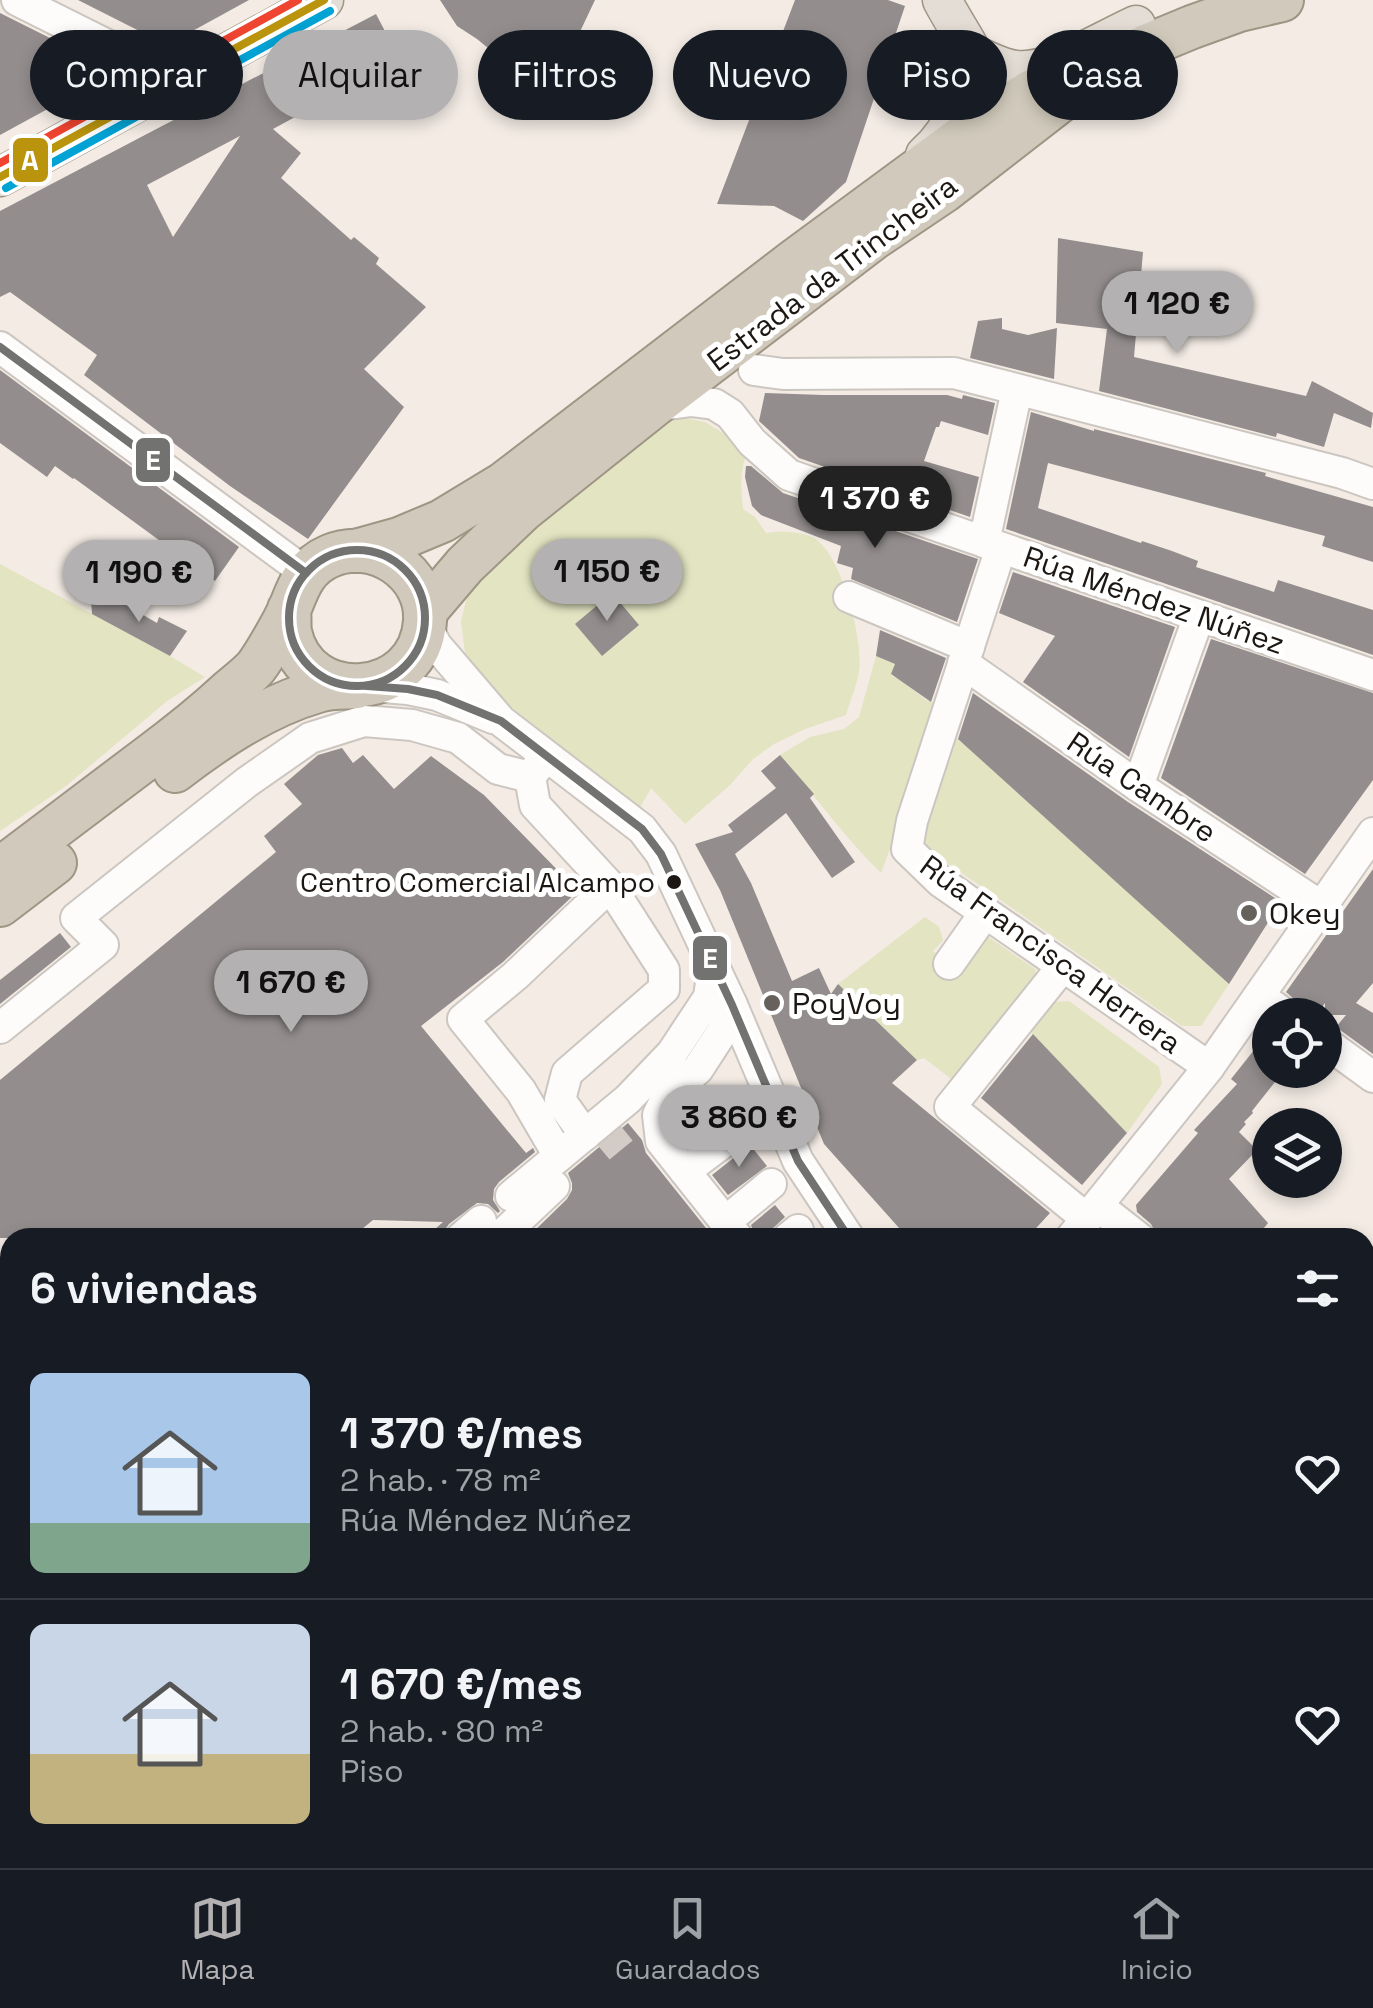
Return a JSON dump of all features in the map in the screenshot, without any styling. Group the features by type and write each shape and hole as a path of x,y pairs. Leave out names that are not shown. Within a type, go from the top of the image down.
{"highway":[{"name":"Estrada da Trincheira","path":"425,617 465,565 523,510 760,326 857,233 984,122 1136,24 1188,0"},
{"name":"Estrada da Trincheira","path":"356,550 399,539 442,520 503,484 680,346 857,233 944,191 1060,99 1118,60 1238,10 1282,0"},
{"path":"0,870 195,722 256,666 298,591 328,556 356,550 376,553 410,575 420,592 425,617 420,646 407,665 389,679 321,690 265,712 212,742 0,905"},
{"path":"298,591 290,632 299,654 314,672 335,683 362,686"}],"main road":[{"path":"243,44 324,0"},
{"path":"957,26 1008,69 1026,70 1060,60 1136,24"},
{"path":"857,233 882,188 939,142 950,127 962,79 957,26"},
{"path":"957,26 984,85 984,122"},
{"path":"0,177 104,120"}],"street":[{"path":"17,0 77,30"},
{"path":"652,407 690,401 714,404 730,414 754,370 760,326"},
{"path":"0,347 298,591"},
{"path":"754,370 783,374 954,373 1373,484"},
{"name":"Rúa Francisca Herrera","path":"1017,390 992,545 966,655 912,821 907,849 941,882 1209,1068"},
{"name":"Rúa Méndez Núñez","path":"730,414 752,442 789,476 1373,675"},
{"name":"Rúa Cambre","path":"848,597 966,655 1138,786 1322,907"},
{"path":"1138,786 1199,616"},
{"path":"425,617 436,645 538,766 642,830 661,854 732,1005 798,1161 842,1228"},
{"path":"362,686 437,695 501,721"},
{"path":"0,1028 103,946 76,918 246,782 310,738 364,721 412,726 458,738 498,769 538,766"},
{"path":"538,766 535,805 610,886 664,970 664,989 566,1073 560,1100 592,1142"},
{"path":"1062,966 950,1107 1084,1226 1209,1068 1373,834"},
{"path":"559,1156 521,1091 463,1018 516,976 610,886"},
{"path":"949,964 985,912"},
{"path":"487,1228 533,1204 592,1142 628,1111 710,997 713,968"},
{"path":"661,1141 658,1116 666,1096 698,1070 722,1032 732,1005"},
{"path":"1342,1054 1373,1077"},
{"path":"698,1070 728,1064 748,1072 766,1089"},
{"path":"521,1091 563,1091"},
{"path":"628,1111 661,1141 730,1228"},
{"path":"686,1171 737,1132"},
{"path":"510,1196 559,1156 592,1142"},
{"path":"734,1228 772,1184"}],"green space":[{"path":"685,418 705,422 749,449 742,471 743,509 755,517 766,533 801,534 823,545 848,598 860,657 846,715 774,744 685,824 651,788 639,809 487,688 472,670 465,653 461,621 468,593 502,551 667,422"},
{"path":"0,564 205,677 167,701 66,786 0,831"},
{"path":"876,656 895,664 891,676 902,680 914,672 908,686 942,706 881,873 780,755 810,737 844,729 859,717"},
{"path":"953,734 1229,984 1201,1026 1182,1026 927,849 922,834"},
{"path":"925,917 939,927 943,940 933,951 953,968 987,936 1035,969 1036,975 959,1085 924,1058 917,1060 838,984"},
{"path":"1069,1001 1159,1067 1162,1084 1127,1133 1030,1031 1054,1002"}],"building":[{"path":"78,0 249,0 194,30 137,30"},
{"path":"440,0 595,0 581,30 478,30 478,40 457,26"},
{"path":"795,0 888,0 905,6 897,30 867,30 867,119 846,182 803,221 774,206 717,204 749,120 847,120 847,30 784,30"},
{"path":"0,13 34,30 30,30 30,119 0,135"},
{"path":"376,14 384,30 345,30"},
{"path":"263,73 263,120 290,120 273,129 301,153 281,178 351,240 354,237 379,258 376,264 426,307 364,369 404,407 308,539 230,486 84,375 97,355 10,292 0,297 0,211 174,120 243,120 243,84","holes":["240,136 173,237 147,185"]},
{"path":"1058,238 1143,252 1134,357 1306,396 1312,381 1373,413 1371,428 1334,413 1324,447 1099,391 1107,329 1056,323"},
{"path":"1002,318 1002,329 1028,335 1057,328 1054,379 970,358 978,321"},
{"path":"0,370 239,547 215,581 74,478 55,466 47,477 0,443"},
{"path":"765,393 947,395 962,399 963,395 995,403 988,435 941,421 924,461 979,477 970,517 799,458 759,421"},
{"path":"1031,412 1266,473 1265,476 1373,507 1373,562 1322,546 1325,536 1048,463 1038,508 1172,551 1198,561 1196,567 1274,592 1278,580 1373,610 1373,655 1006,529"},
{"path":"746,466 783,493 978,559 957,622 851,579 853,568 837,563 841,546 761,515 752,506"},
{"path":"1013,572 1175,627 1129,757 1023,682 1055,636 999,613"},
{"path":"612,593 639,625 602,656 575,624"},
{"path":"112,597 157,623 159,617 187,631 170,656 92,614 91,599"},
{"path":"880,630 946,658 931,702 891,674 895,664 876,656"},
{"path":"1211,639 1373,693 1373,780 1305,874 1161,778"},
{"path":"973,693 1128,802 1281,902 1229,984 958,739"},
{"name":"Centro Comercial Alcampo","path":"342,748 353,763 363,755 394,789 431,756 484,795 578,891 503,962 421,1026 526,1153 533,1148 535,1152 494,1189 493,1200 500,1211 477,1203 446,1228 436,1228 443,1222 373,1220 363,1228 0,1228 0,1080 276,852 264,836 302,804 284,784 318,755"},
{"path":"780,755 814,794 810,798 855,862 832,878 786,813 735,854 792,981 819,968 831,994 838,984 917,1060 892,1083 1050,1213 1036,1228 899,1228 824,1144 720,890 695,844 733,832 728,825 776,788 761,771"},
{"path":"1373,869 1373,983 1356,1003 1373,1013 1373,1054 1342,1031 1346,1015 1342,1015 1342,998 1293,998 1286,992"},
{"path":"60,933 71,947 0,1004 0,980"},
{"path":"1033,1034 1127,1133 1082,1185 981,1098"},
{"path":"1252,1053 1252,1088 1270,1088 1252,1108 1239,1132 1252,1145 1252,1155 1229,1179 1268,1223 1264,1228 1153,1228 1137,1212 1136,1205 1198,1133 1194,1130 1237,1084 1231,1079"},
{"path":"746,1087 758,1114 749,1118 734,1114 705,1133 694,1108"},
{"path":"628,1123 642,1140 646,1153 706,1228 537,1228 567,1199 572,1190 568,1173"},
{"path":"750,1145 767,1166 728,1195 712,1175"},
{"path":"775,1205 785,1217 773,1228 751,1225"}],"tunnel":[{"path":"600,1148 629,1124"}],"transit line":[{"path":"0,163 298,0"},
{"name":"A","path":"0,177 324,0"},
{"path":"6,188 330,11"},
{"name":"E","path":"0,347 306,573"},
{"name":"E","path":"357,550 383,555 405,570 420,592 425,618 420,644 405,666 383,681 357,686 331,681 309,666 294,644 289,618 294,592 309,570 331,555 357,550"},
{"name":"E","path":"367,686 437,695 501,721 642,829 661,854 732,1005 798,1161 842,1228"}],"place":[{"name":"Centro Comercial Alcampo","path":"674,882"},
{"name":"Okey","path":"1249,913"},
{"name":"PoyVoy","path":"772,1003"}]}
